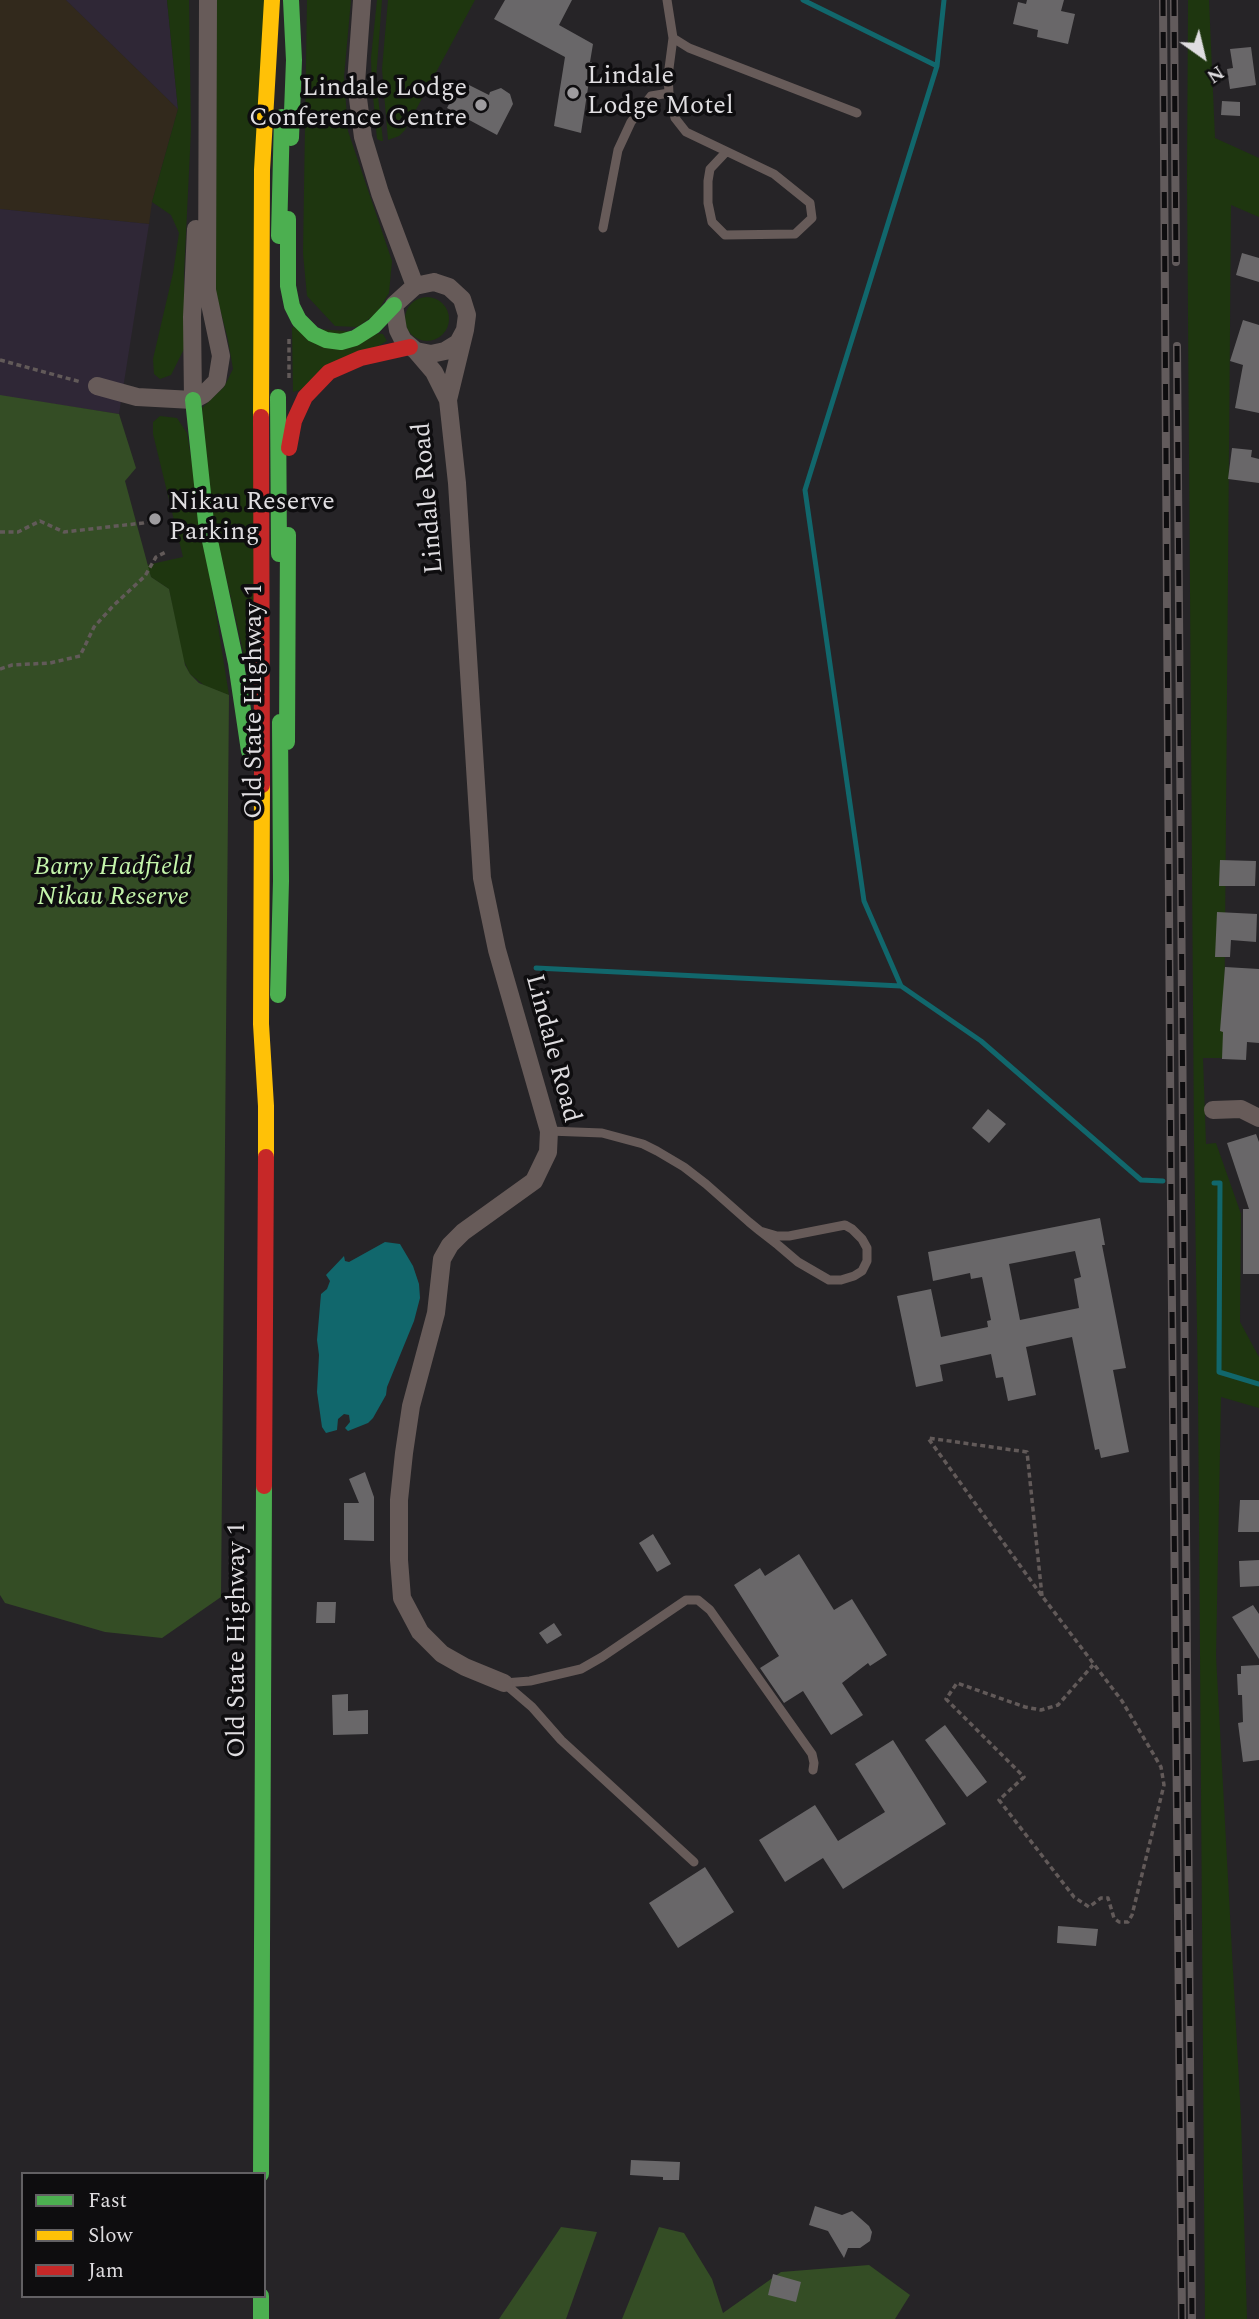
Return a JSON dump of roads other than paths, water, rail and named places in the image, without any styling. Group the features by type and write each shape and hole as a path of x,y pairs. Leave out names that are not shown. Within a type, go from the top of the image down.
{"main road":[{"name":"Old State Highway 1","path":"261,2172 266,1106 261,1024 261,197 272,0"},
{"path":"290,0 294,60 288,286 292,306 299,320 313,334 326,340 341,342 355,338 374,326 394,305"},
{"path":"278,313 281,149 290,0"},
{"path":"281,838 287,774 289,440 305,397 329,372 361,358 413,349"},
{"name":"Old State Highway 1","path":"266,1106 277,1022 284,381"},
{"path":"193,400 206,522 244,711 261,875"},
{"path":"261,2298 261,2319"}],"street":[{"path":"193,400 192,317 198,177 198,0"},
{"path":"97,386 137,397 193,400 204,394 217,381 221,356 207,290 208,0"},
{"path":"362,0 356,83 363,137 380,193 415,286"},
{"path":"413,349 431,354 445,351 458,343 465,330 467,315 462,299 449,287 434,282 415,286 394,305 398,330 413,349 434,372 448,400"},
{"name":"Lindale Road","path":"465,330 448,400 457,483 482,878 497,950 550,1131 548,1152 534,1181 463,1232 450,1245 442,1259 436,1313 411,1406 399,1500 399,1560 402,1598 420,1632 442,1654 504,1683"},
{"path":"1213,1110 1241,1109 1259,1118"}],"lane":[{"path":"667,0 673,38 668,76 669,93 675,118 686,132 774,174 810,203 811,218 795,234 725,235 712,222 708,203 708,181 710,169 726,152"},
{"path":"673,38 688,48 857,113"},
{"path":"603,229 618,150 631,122 651,96 669,93"},
{"path":"550,1131 602,1133 643,1143 684,1167 760,1231 799,1262 829,1280 854,1276 862,1271 867,1261 867,1248 862,1239 852,1228 845,1225 789,1236 760,1231"},
{"path":"504,1683 530,1681 581,1669 686,1600 698,1600 710,1610 812,1754 813,1770"},
{"path":"504,1683 532,1707 561,1740 694,1862"}],"water":[{"path":"385,1242 400,1244 413,1266 420,1298 414,1321 386,1395 373,1418 368,1423 348,1431 345,1428 350,1422 349,1415 344,1414 338,1419 337,1430 326,1433 322,1427 317,1392 317,1340 321,1294 330,1281 326,1275 344,1256 345,1261 349,1262"}],"waterway":[{"path":"803,0 937,66 805,490 864,901 901,986 981,1041 1141,1180 1163,1181"},
{"path":"937,66 944,0"},
{"path":"536,968 901,986"},
{"path":"1214,1183 1220,1183 1219,1372 1259,1384"}],"railway":[{"path":"1163,0 1182,2319"},
{"path":"1174,0 1176,262"},
{"path":"1177,346 1192,2319"}],"place":[{"name":"Lindale Lodge Motel","path":"573,93"},
{"name":"Lindale Lodge Conference Centre","path":"481,105"},
{"name":"Nikau Reserve Parking","path":"155,519"}],"park label":[{"name":"Barry Hadfield Nikau Reserve","path":"113,884"}]}
